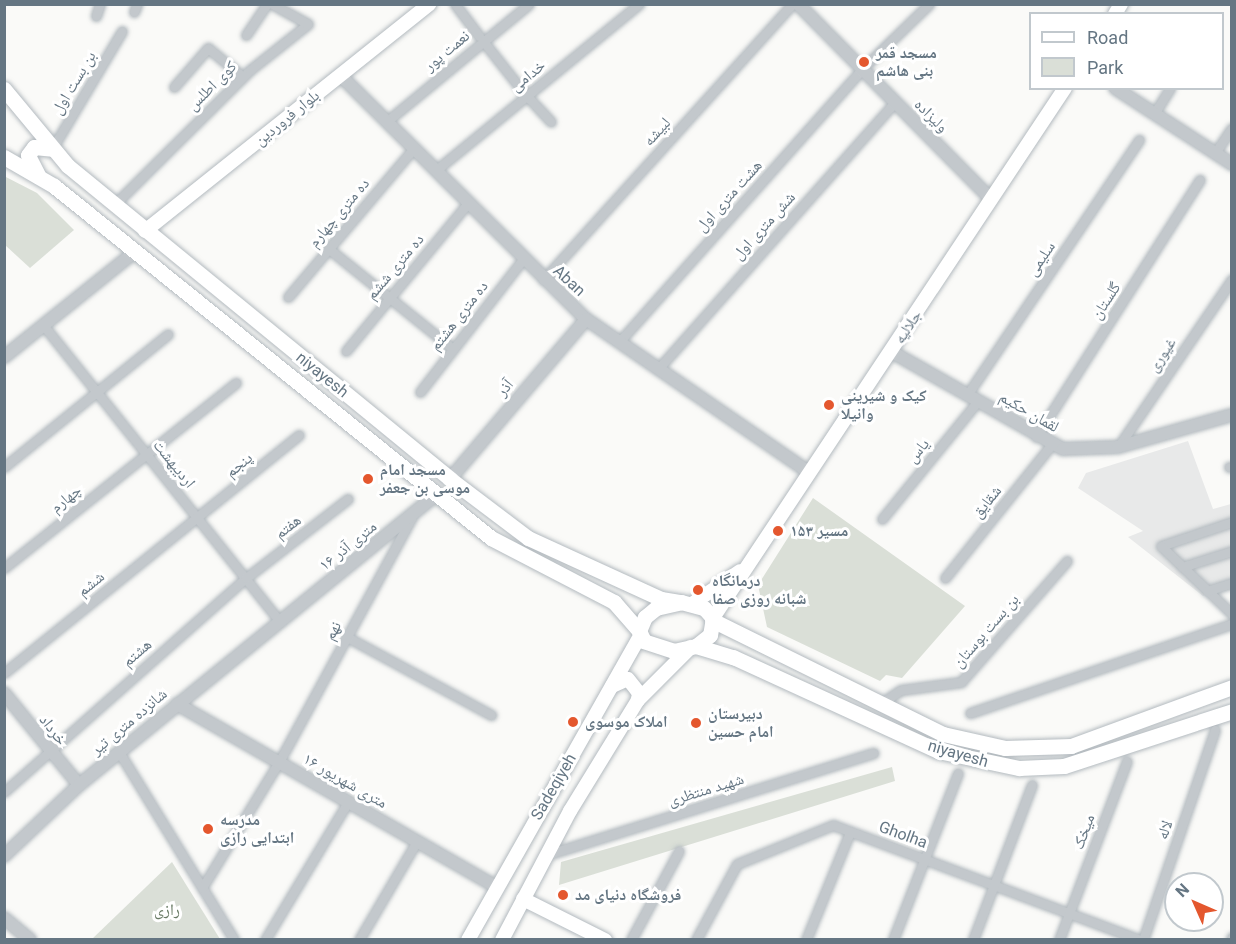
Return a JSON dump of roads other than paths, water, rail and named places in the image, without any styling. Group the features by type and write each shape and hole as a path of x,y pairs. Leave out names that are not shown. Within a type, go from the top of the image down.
{"main road":[{"name":"بلوار فروردین","path":"145,231 429,4"},
{"name":"niyayesh","path":"4,89 52,149 114,205 450,479 528,538 661,599 687,603"},
{"name":"جلالیه","path":"712,619 807,471 891,352 1064,90"},
{"path":"38,175 28,155 34,147 52,149"},
{"name":"niyayesh","path":"4,157 38,175 136,251 435,496 513,553 614,602 640,632"},
{"path":"687,603 712,619 710,635 693,647 657,649 640,632 656,608 687,603 748,564"},
{"name":"niyayesh","path":"712,619 943,734 1005,748 1038,750 1103,737 1232,687"},
{"name":"Sadeqiyeh","path":"468,939 612,686 640,632"},
{"name":"niyayesh","path":"693,647 733,657 938,751 1019,768 1064,766 1232,711"},
{"name":"Sadeqiyeh","path":"502,939 546,855 638,700 693,647"},
{"path":"612,686 628,679 639,693 638,700"},
{"path":"523,899 605,939"}],"street":[{"path":"96,16 100,4"},
{"path":"246,35 267,4"},
{"name":"کوی اطلس","path":"114,205 243,77 309,24 272,4"},
{"path":"455,4 525,95 550,122"},
{"name":"نعمت پور","path":"386,122 481,39 529,4"},
{"name":"خدامی","path":"435,171 639,4"},
{"name":"لبیشه","path":"543,280 792,4"},
{"name":"ولیزاده","path":"798,4 990,199"},
{"name":"هشت متری اول","path":"619,342 861,70 929,4"},
{"name":"بن بست اول","path":"52,149 122,31"},
{"path":"174,87 208,48 243,77"},
{"name":"Aban","path":"340,75 543,280 586,319 807,471"},
{"path":"1118,90 1232,164"},
{"path":"1154,114 1169,90"},
{"name":"شش متری اول","path":"658,369 894,102"},
{"path":"1215,153 1232,128"},
{"name":"سلیمی","path":"973,398 1139,140"},
{"name":"ده متری چهارم","path":"288,297 413,149"},
{"name":"گلستان","path":"1036,437 1200,180"},
{"name":"ده متری ششم","path":"346,351 467,204"},
{"path":"329,249 453,349"},
{"path":"4,357 136,251"},
{"name":"ده متری هشتم","path":"420,392 523,259"},
{"name":"غیوری","path":"1118,447 1232,279"},
{"name":"آذر","path":"450,479 586,319"},
{"name":"اردیبهشت","path":"44,326 280,622"},
{"path":"4,467 168,334"},
{"name":"لقمان حکیم","path":"891,352 1036,437 1052,444 1087,452 1118,447 1231,414"},
{"name":"چهارم","path":"4,568 236,383"},
{"name":"یاس","path":"882,519 973,398"},
{"name":"پنجم","path":"197,518 299,435"},
{"name":"شقایق","path":"945,578 1052,444"},
{"name":"۱۶ متری آذر","path":"280,622 435,496"},
{"name":"هفتم","path":"246,578 348,500"},
{"name":"نهم","path":"202,888 279,762 413,514"},
{"name":"ششم","path":"4,673 197,518"},
{"path":"1232,522 1161,546 1232,614"},
{"path":"1182,567 1232,551"},
{"name":"بن بست بوستان","path":"880,704 901,690 961,682 1067,561"},
{"name":"هشتم","path":"47,750 246,578"},
{"path":"1207,591 1232,583"},
{"name":"شانزده متری تیر","path":"4,856 79,785 280,622"},
{"path":"970,713 1232,624"},
{"path":"347,637 491,715"},
{"name":"خرداد","path":"4,693 47,750 79,785"},
{"name":"۱۶ متری شهریور","path":"177,704 497,887"},
{"name":"لاله","path":"1142,939 1215,729"},
{"path":"4,792 47,750"},
{"path":"119,752 234,939"},
{"name":"شهید منتظری","path":"546,855 874,753"},
{"name":"میخک","path":"1070,913 1127,761"},
{"path":"893,939 958,773"},
{"path":"973,939 1032,784"},
{"path":"265,939 348,802"},
{"name":"Gholha","path":"696,939 737,864 833,825 1142,939"},
{"path":"806,939 849,832"},
{"path":"359,939 417,841"},
{"path":"632,939 679,851"},
{"path":"1059,939 1070,913"},
{"path":"4,918 30,939"}],"place":[{"name":"مسجد قمر بنی هاشم","path":"864,62"},
{"name":"کیک و شیرینی وانیلا","path":"829,405"},
{"name":"مسجد امام موسی بن جعفر","path":"368,479"},
{"name":"مسیر ۱۵۳","path":"778,531"},
{"name":"درمانگاه شبانه روزی صفا","path":"698,590"},
{"name":"املاک موسوی","path":"573,722"},
{"name":"دبیرستان امام حسین","path":"696,723"},
{"name":"مدرسه ابتدایی رازی","path":"208,829"},
{"name":"فروشگاه دنیای مد","path":"563,895"}],"park label":[{"name":"رازی","path":"167,910"}]}
